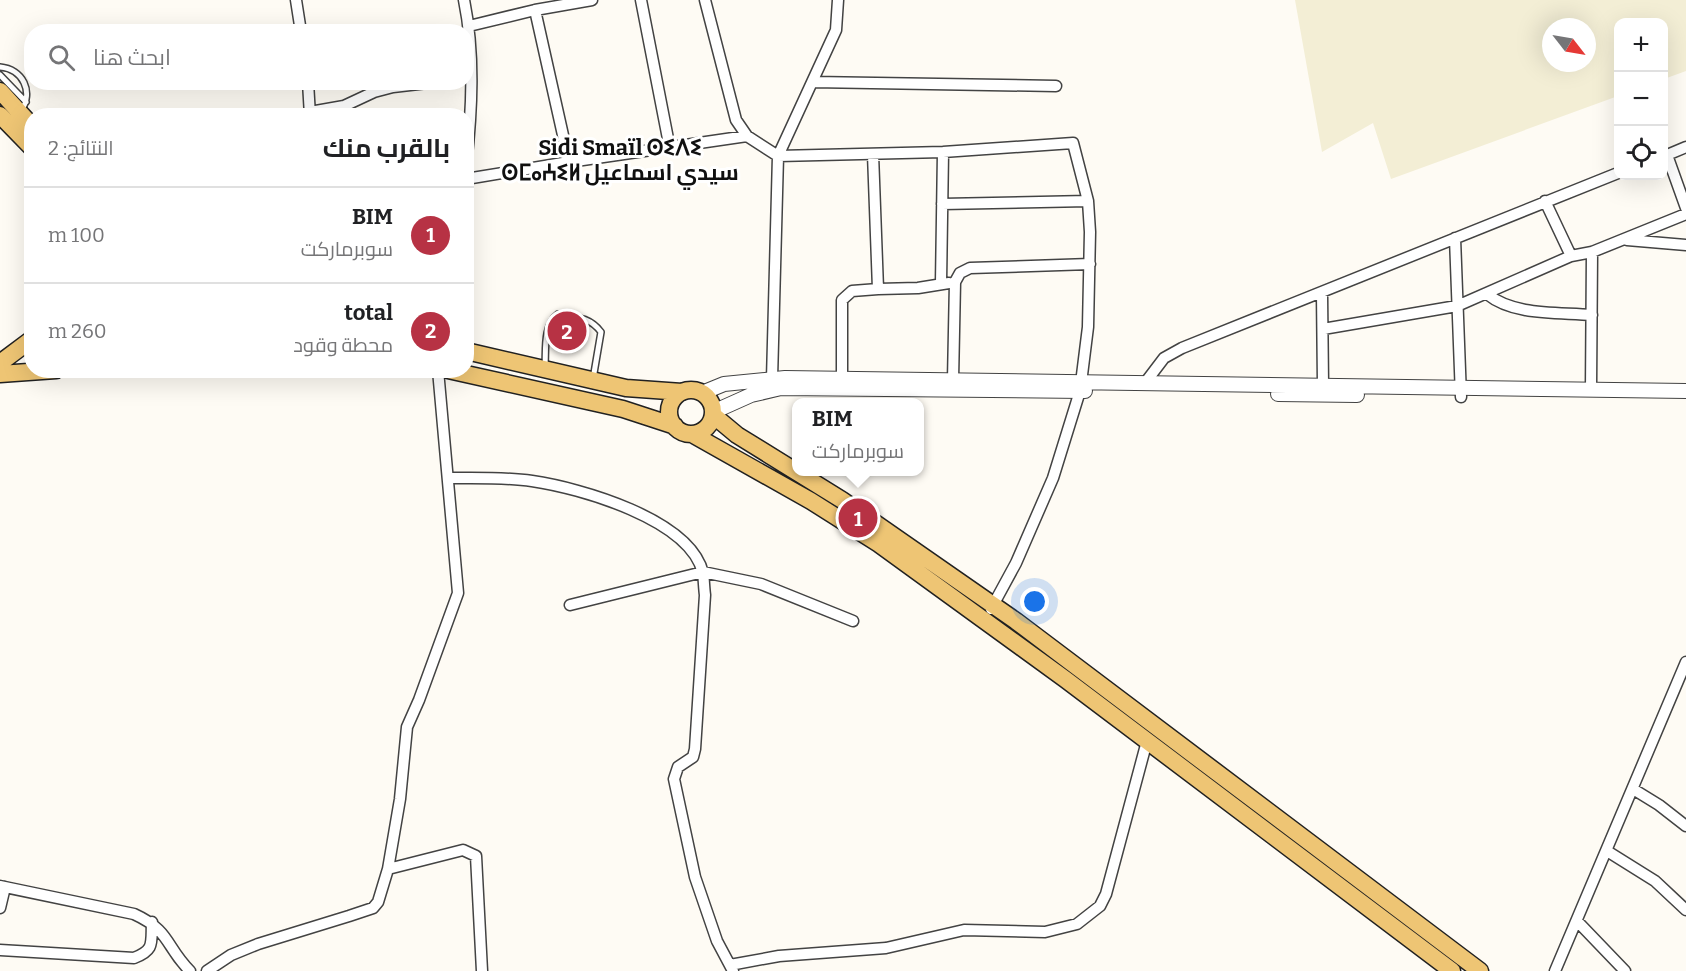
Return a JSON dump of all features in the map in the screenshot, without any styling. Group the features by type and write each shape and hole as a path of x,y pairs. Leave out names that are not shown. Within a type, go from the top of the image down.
{"main road":[{"path":"0,91 23,107"},
{"path":"0,115 24,140"},
{"path":"0,363 24,345"},
{"path":"474,353 626,388 702,393 710,401 713,413 737,435 792,469"},
{"path":"0,374 24,372"},
{"path":"474,376 623,409 675,426 845,522 985,620 1452,971"},
{"path":"675,426 669,414 670,407 672,401 682,392"},
{"path":"692,434 708,426 713,413"},
{"path":"803,476 993,604 1479,971"}],"street":[{"path":"296,0 300,24"},
{"path":"464,0 469,24"},
{"path":"474,25 535,10 592,0"},
{"path":"641,0 670,149"},
{"path":"705,0 736,120 747,136 778,156 943,152 1073,143 1088,201 1090,264 1088,327 1081,387 1053,478 1016,563 985,620"},
{"path":"772,379 778,156 836,30 838,0"},
{"path":"535,10 569,162"},
{"path":"813,82 1056,86"},
{"path":"308,90 310,108"},
{"path":"336,108 382,90"},
{"path":"468,108 469,90"},
{"path":"474,178 747,136"},
{"path":"1668,154 1686,147"},
{"path":"942,284 943,152"},
{"path":"873,154 878,290"},
{"path":"1668,163 1686,208"},
{"path":"1145,383 1164,358 1182,348 1323,294 1614,175"},
{"path":"942,204 1088,201"},
{"path":"1545,201 1571,256"},
{"path":"1323,329 1456,306 1571,256 1592,252 1686,214"},
{"path":"1455,238 1461,392"},
{"path":"1624,240 1686,245"},
{"path":"1590,389 1592,252"},
{"path":"953,380 955,282 960,273 970,268 1090,264"},
{"path":"842,379 842,300 852,291 910,289 955,282"},
{"path":"1323,294 1323,385"},
{"path":"1487,294 1495,301 1517,308 1592,315"},
{"path":"207,971 231,955 258,944 373,908 378,902 388,870 400,799 406,727 419,700 458,593 450,478 439,378"},
{"path":"702,393 724,384 772,379 842,379 953,380 1081,387 1145,383 1323,385 1686,400"},
{"path":"713,413 751,394 788,388 1081,387 1461,392 1590,389 1686,391"},
{"path":"450,478 530,480 604,498 661,524 678,536 695,557 703,572 703,624 695,749 693,757 678,767 675,779 695,877 717,941 731,968 788,955 886,948 964,930 1045,932 1077,924 1096,911 1106,894 1147,741"},
{"path":"570,605 703,572 761,584 853,621"},
{"path":"1555,971 1682,680 1686,662"},
{"path":"1633,789 1686,826"},
{"path":"388,870 463,850 476,856 482,971"},
{"path":"1606,851 1655,880 1686,910"},
{"path":"0,908 2,886 134,914 152,922 163,932 180,962 190,971"},
{"path":"1577,921 1625,971"},
{"path":"0,950 134,958 147,953 150,948 152,922"}],"lane":[{"path":"0,67 15,72 24,82"},
{"path":"0,75 23,107"},
{"path":"23,107 27,90"},
{"path":"544,368 549,326 553,318 558,314 586,319 594,323 601,332 593,381"}],"shaded area":[{"path":"1295,0 1686,0 1686,71 1668,78 1668,18 1614,18 1614,97 1391,179 1373,123 1322,152"}],"place":[{"name":"total","path":"567,331"},
{"name":"BIM","path":"858,518"}],"district":[{"name":"Sidi Smaïl ⵙⵉⴷⵉ ⵙⵎⴰⵄⵉⵍ سيدي اسماعيل","path":"620,160"}]}
